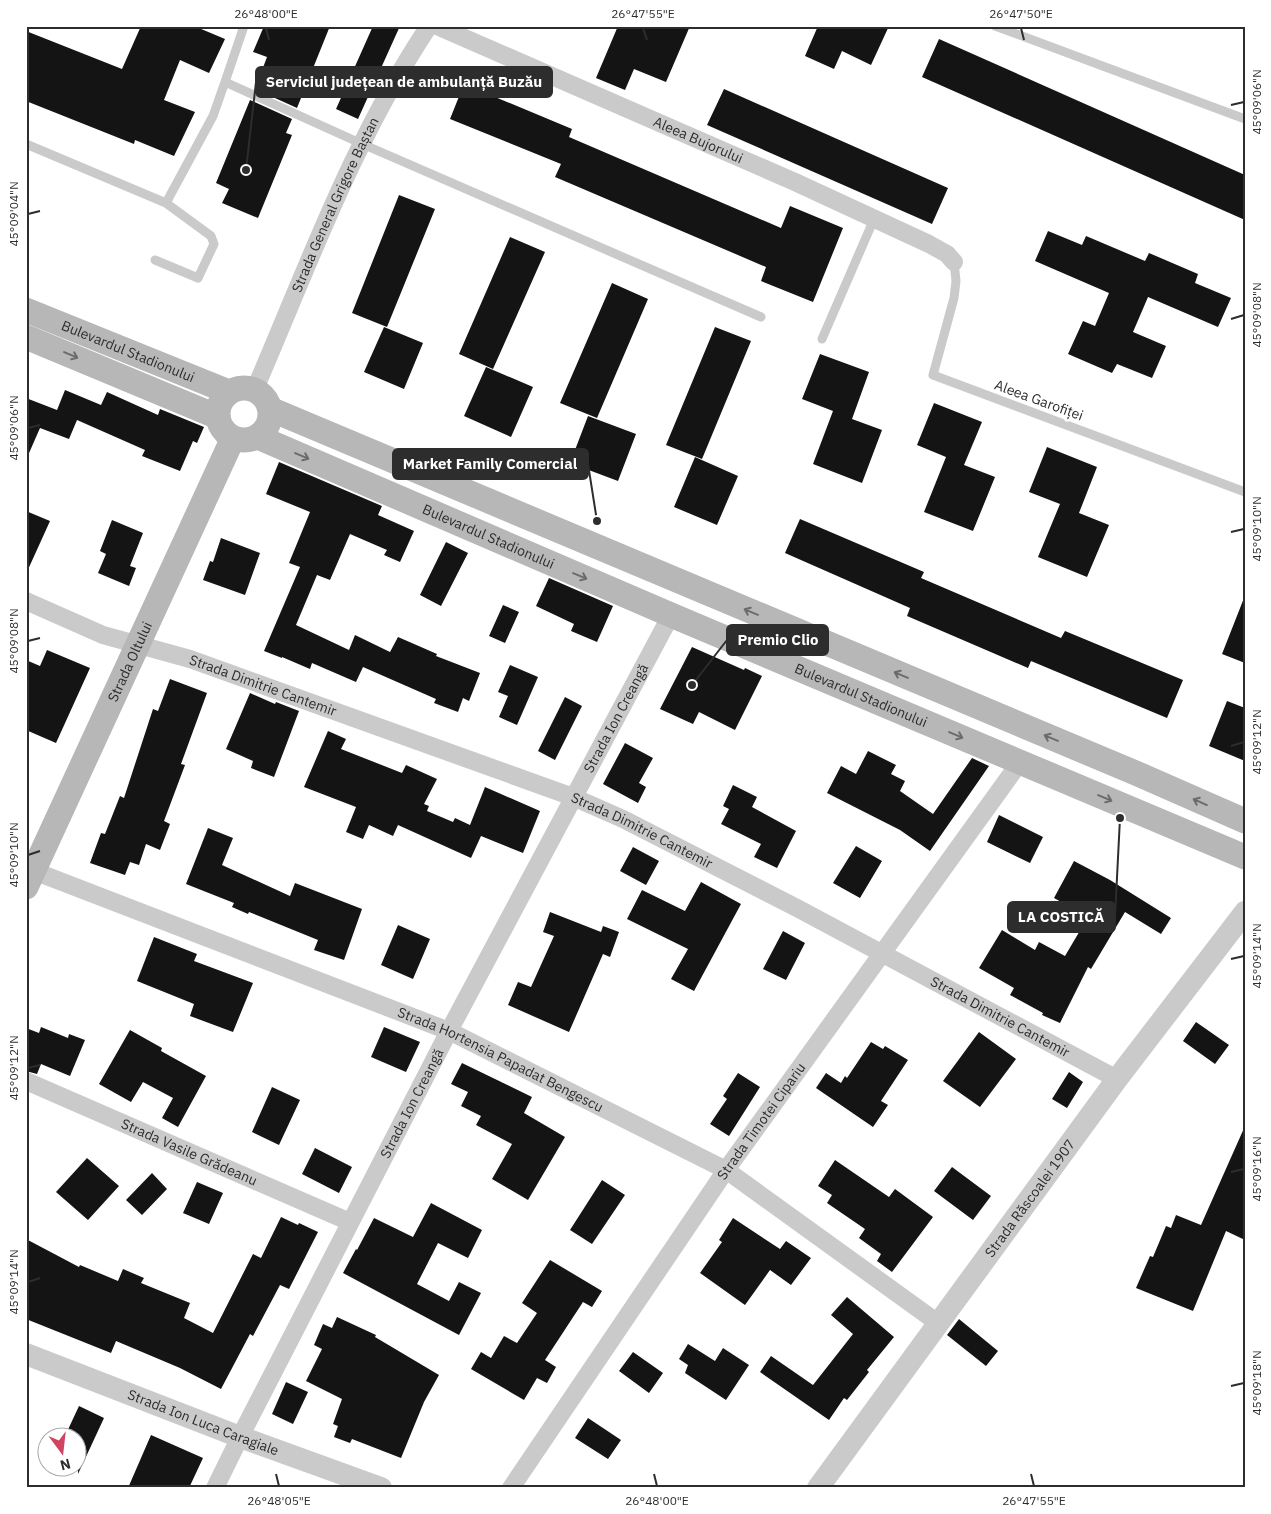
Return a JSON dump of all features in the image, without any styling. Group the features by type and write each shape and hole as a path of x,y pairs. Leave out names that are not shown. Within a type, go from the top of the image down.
{"main road":[{"name":"Bulevardul Stadionului","path":"26,310 229,392 237,388 255,389"},
{"name":"Bulevardul Stadionului","path":"26,336 218,417 222,430 246,437 1245,857"},
{"path":"246,437 268,425 270,409 268,401 255,389"},
{"path":"218,417 220,403 229,392"},
{"path":"270,409 1138,774 1245,822"},
{"name":"Strada Oltului","path":"29,875 138,646 246,437"}],"street":[{"name":"Strada General Grigore Baștan","path":"255,389 360,143 405,63 429,26"},
{"name":"Aleea Bujorului","path":"437,26 874,218 947,254 954,262"},
{"name":"Strada Dimitrie Cantemir","path":"26,601 102,635 190,660 573,796 623,819 797,908 1117,1079"},
{"name":"Strada Ion Creangă","path":"215,1488 449,1031 573,796 671,616"},
{"name":"Strada Timotei Cipariu","path":"511,1488 726,1170 1020,762"},
{"name":"Strada Hortensia Papadat Bengescu","path":"29,875 449,1031 726,1170 938,1323"},
{"name":"Strada Răscoalei 1907","path":"818,1488 1117,1079 1245,912"},
{"name":"Strada Vasile Grădeanu","path":"26,1081 350,1222"},
{"name":"Strada Ion Luca Caragiale","path":"26,1354 240,1437 381,1488"}],"lane":[{"path":"166,203 213,116 244,26"},
{"path":"995,26 1245,118"},
{"path":"225,82 360,143 761,317"},
{"path":"26,144 166,203 210,236 214,244 198,278 155,260"},
{"path":"822,339 874,218"},
{"name":"Aleea Garofiței","path":"954,262 956,281 954,298 933,375 1245,492"}],"building":[{"path":"141,26 194,26 225,39 209,73 180,60 164,100 195,112 174,156 135,140 134,144 26,101 26,31 122,69"},
{"path":"264,26 330,26 297,108 255,89 267,57 253,52"},
{"path":"373,26 400,26 358,119 336,109"},
{"path":"618,26 690,26 666,82 634,69 625,90 596,78"},
{"path":"818,26 889,26 871,65 842,51 834,69 805,56"},
{"path":"939,39 1245,175 1245,220 922,77"},
{"path":"464,84 572,129 569,137 781,228 790,206 843,228 813,302 761,281 766,267 555,177 561,164 450,119"},
{"path":"724,89 948,188 932,224 707,125"},
{"path":"250,100 292,119 286,133 292,135 258,218 222,203 229,189 216,183"},
{"path":"399,195 435,209 387,327 352,313"},
{"path":"1048,231 1082,245 1086,236 1145,261 1149,253 1198,274 1195,283 1231,298 1218,327 1148,297 1133,332 1166,346 1152,378 1117,364 1112,373 1068,354 1083,321 1095,326 1109,293 1035,261"},
{"path":"510,237 545,252 493,369 459,354"},
{"path":"612,283 648,299 597,418 560,403"},
{"path":"384,327 423,343 404,389 364,372"},
{"path":"715,327 751,341 702,459 666,445"},
{"path":"820,354 869,372 852,419 882,430 862,483 813,464 833,411 802,399"},
{"path":"486,367 533,387 511,437 464,416"},
{"path":"65,390 101,405 107,392 158,415 160,409 204,427 197,443 193,441 180,471 142,456 145,450 77,420 69,439 40,428 26,460 26,398 57,410"},
{"path":"934,403 982,422 964,465 995,477 973,531 924,512 946,457 917,445"},
{"path":"588,416 636,434 618,481 570,463"},
{"path":"1047,447 1097,467 1079,513 1109,525 1087,577 1038,557 1060,504 1029,492"},
{"path":"695,457 738,476 717,525 674,507"},
{"path":"279,462 382,506 378,515 414,531 400,562 384,555 387,550 350,534 330,580 317,575 296,625 349,650 355,635 390,652 398,637 437,654 436,656 480,673 469,701 463,698 458,712 434,703 436,699 363,667 356,682 312,663 310,669 264,651 300,567 289,563 310,512 266,494"},
{"path":"26,511 50,521 26,574"},
{"path":"800,519 924,572 921,578 1061,638 1065,631 1183,680 1167,718 1031,661 1028,668 907,616 910,608 785,553"},
{"path":"112,520 143,533 130,566 136,568 129,586 98,573 106,554 100,551"},
{"path":"221,538 260,553 245,595 203,580 210,561 213,562"},
{"path":"446,542 468,553 441,606 420,595"},
{"path":"549,578 613,606 597,642 571,631 574,624 536,606"},
{"path":"1245,599 1245,663 1222,654"},
{"path":"503,605 519,612 505,643 489,636"},
{"path":"692,647 762,676 735,730 699,712 693,724 660,709"},
{"path":"47,650 90,668 56,743 26,730 26,660 40,666"},
{"path":"510,665 538,677 517,725 499,717 508,696 498,692"},
{"path":"170,679 207,693 181,764 185,765 164,821 170,824 160,850 146,844 139,865 130,862 125,875 90,863 101,833 105,834 120,796 124,798 153,709 158,711"},
{"path":"250,693 275,704 276,702 299,711 274,777 251,768 253,761 226,749"},
{"path":"565,697 582,706 555,760 538,751"},
{"path":"1227,701 1245,708 1245,761 1209,746"},
{"path":"328,731 346,739 341,749 402,773 406,765 437,779 424,804 429,806 427,811 453,822 455,818 470,825 485,787 540,811 523,853 481,836 471,858 398,825 393,836 369,825 363,839 346,832 356,807 304,787"},
{"path":"625,743 653,758 639,783 646,787 638,803 603,784"},
{"path":"868,751 896,765 891,774 905,781 900,791 933,814 972,758 989,766 930,851 900,830 827,793 841,766 856,774"},
{"path":"733,785 757,797 752,807 796,831 777,868 754,857 761,844 721,824 729,809 723,806"},
{"path":"999,815 1043,837 1030,863 987,842"},
{"path":"208,828 233,838 222,865 290,896 295,883 362,909 344,960 314,950 318,940 249,912 248,914 232,907 234,903 186,884"},
{"path":"856,846 882,861 860,898 833,883"},
{"path":"633,847 659,861 646,885 620,871"},
{"path":"1074,861 1110,880 1171,918 1161,934 1125,912 1091,969 1088,967 1060,1023 1042,1015 1043,1013 1010,995 1014,988 979,968 1002,930 1035,950 1039,942 1065,956 1088,917 1054,898"},
{"path":"701,882 741,904 694,991 671,979 688,949 627,919 642,890 685,911"},
{"path":"550,912 601,932 603,926 619,932 610,957 603,954 569,1032 508,1005 518,982 531,987 554,936 543,932"},
{"path":"398,925 430,939 413,979 381,965"},
{"path":"783,931 805,943 786,980 763,969"},
{"path":"154,937 197,954 194,961 253,983 233,1032 190,1016 194,1004 137,981"},
{"path":"1196,1022 1229,1045 1215,1064 1183,1041"},
{"path":"41,1027 68,1038 69,1034 85,1040 70,1076 41,1064 37,1074 26,1071 26,1028 39,1033"},
{"path":"384,1027 420,1042 406,1072 371,1057"},
{"path":"130,1030 162,1048 161,1051 206,1076 178,1127 162,1118 173,1098 143,1082 131,1102 99,1084"},
{"path":"979,1032 1016,1059 980,1107 943,1081"},
{"path":"871,1042 883,1049 885,1046 908,1060 881,1101 888,1105 873,1127 816,1088 826,1073 841,1083 845,1076 847,1078"},
{"path":"462,1063 532,1097 524,1113 565,1137 528,1200 492,1179 512,1144 476,1125 481,1116 461,1106 468,1092 451,1084"},
{"path":"1069,1072 1083,1082 1067,1108 1052,1099"},
{"path":"738,1073 760,1087 729,1136 710,1124 727,1099 723,1096"},
{"path":"272,1087 300,1100 279,1145 252,1132"},
{"path":"1245,1126 1245,1240 1226,1231 1193,1311 1136,1288 1150,1256 1153,1257 1166,1226 1171,1228 1176,1215 1201,1225"},
{"path":"315,1148 352,1167 339,1193 302,1174"},
{"path":"87,1158 119,1186 88,1220 56,1192"},
{"path":"835,1160 889,1197 895,1189 933,1217 892,1272 877,1261 881,1254 859,1238 865,1229 827,1203 832,1195 818,1186"},
{"path":"952,1167 991,1196 973,1220 934,1191"},
{"path":"152,1173 167,1189 142,1215 126,1200"},
{"path":"602,1180 625,1195 592,1244 570,1230"},
{"path":"197,1182 223,1193 209,1224 183,1213"},
{"path":"431,1203 482,1230 468,1258 438,1243 417,1284 449,1301 459,1282 481,1293 459,1335 343,1273 374,1218 413,1237"},
{"path":"281,1217 318,1232 289,1289 280,1285 253,1336 250,1334 221,1389 180,1368 116,1341 111,1353 26,1319 26,1239 79,1267 80,1265 118,1281 123,1269 144,1278 141,1283 190,1303 184,1318 213,1333 253,1254 261,1258"},
{"path":"733,1218 780,1249 786,1241 811,1258 791,1285 770,1270 745,1305 700,1273 722,1242 719,1240"},
{"path":"550,1260 602,1291 592,1307 583,1302 545,1360 556,1367 547,1383 537,1378 524,1400 471,1369 481,1352 491,1358 504,1336 517,1343 537,1313 522,1303"},
{"path":"847,1297 894,1337 867,1370 869,1372 847,1400 844,1398 829,1420 760,1372 771,1356 813,1385 853,1334 831,1315"},
{"path":"337,1317 376,1335 375,1337 439,1375 424,1402 401,1458 352,1439 350,1443 334,1437 338,1426 333,1424 342,1399 306,1381 322,1349 314,1345 323,1324 332,1328"},
{"path":"959,1319 998,1351 986,1366 947,1335"},
{"path":"688,1344 715,1361 723,1348 749,1365 726,1400 685,1373 688,1365 679,1359"},
{"path":"633,1352 663,1373 649,1393 619,1371"},
{"path":"286,1382 308,1392 293,1424 272,1414"},
{"path":"79,1406 104,1418 88,1452 88,1426 70,1426"},
{"path":"588,1418 621,1440 608,1459 575,1438"},
{"path":"151,1435 203,1458 189,1488 128,1488"}],"place":[{"name":"Serviciul județean de ambulanță Buzău","path":"246,170"},
{"name":"Market Family Comercial","path":"597,521"},
{"name":"Premio Clio","path":"692,685"},
{"name":"LA COSTICĂ","path":"1120,818"}]}
